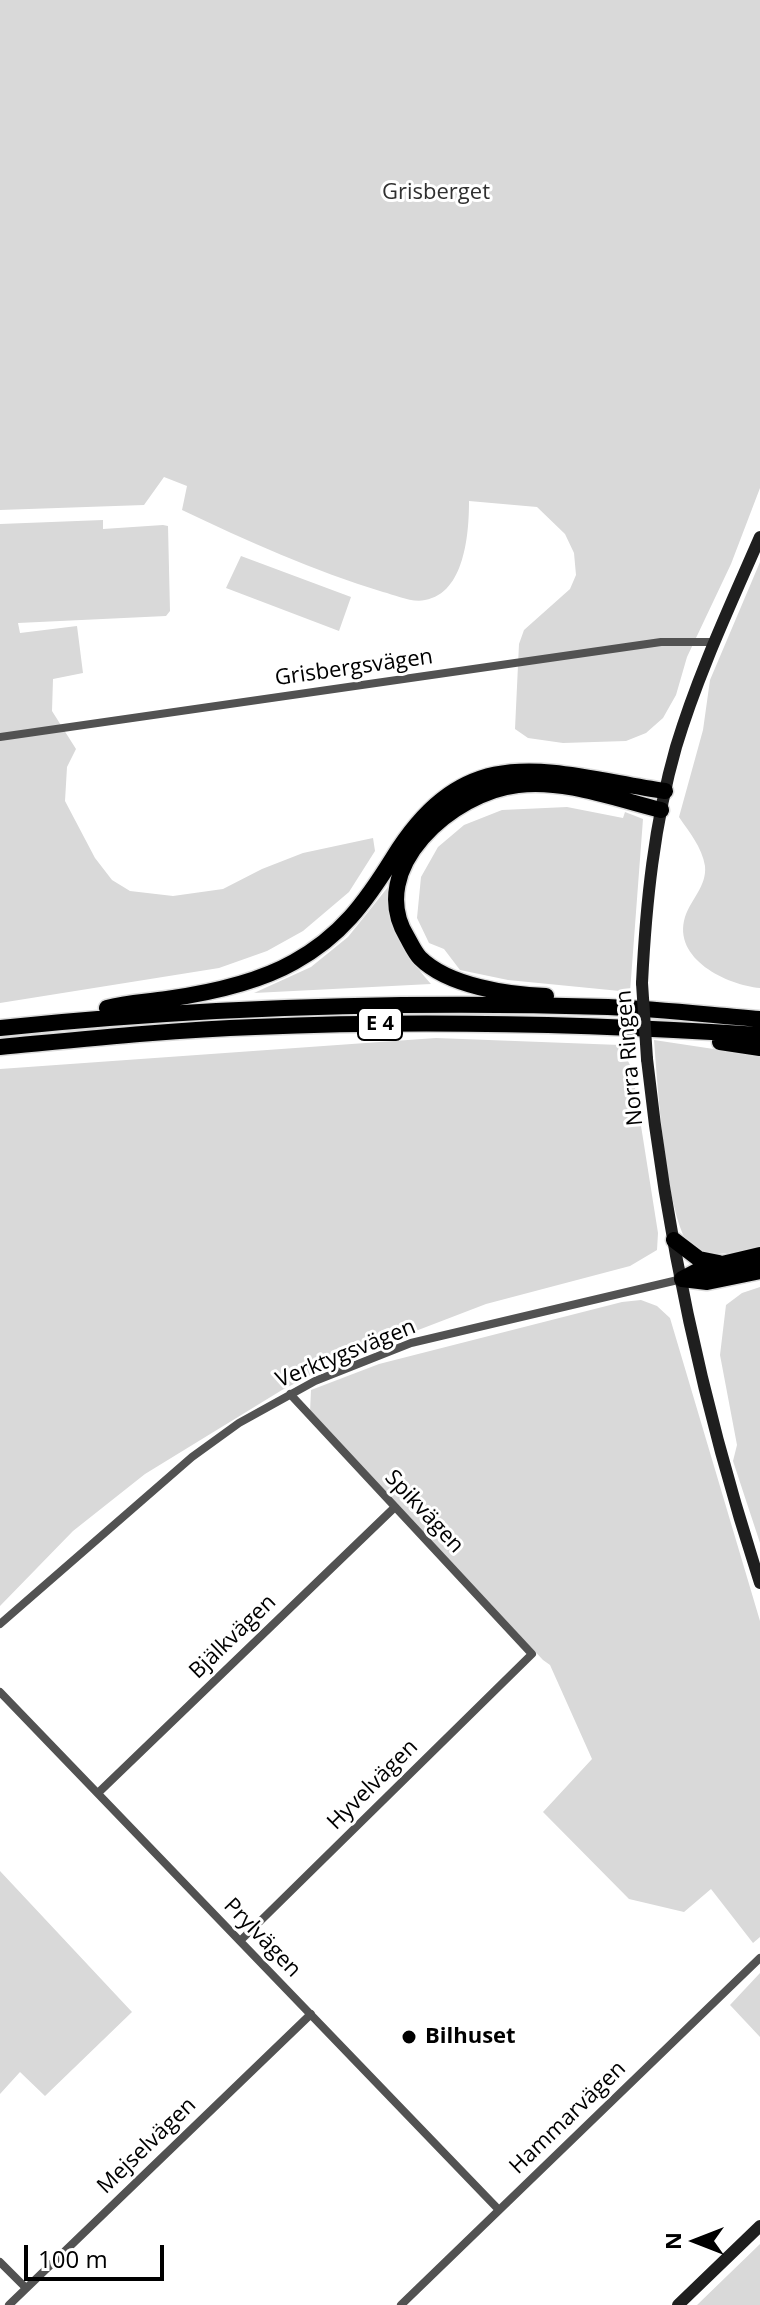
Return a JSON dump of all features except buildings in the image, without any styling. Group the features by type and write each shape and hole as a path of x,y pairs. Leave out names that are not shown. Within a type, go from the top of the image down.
{"highway":[{"name":"E 4","path":"51,1022 113,1006 234,986 293,963 339,932 367,900 411,828 442,798 475,780 513,771 559,771 665,791"},
{"name":"E 4","path":"610,1007 573,997 517,995 458,982 420,958 403,931 397,909 398,888 410,856 437,821 454,807 497,789 518,784 553,785 661,810"},
{"name":"E 4","path":"0,1028 133,1015 375,1005 610,1007 760,1019"},
{"name":"E 4","path":"0,1047 254,1027 511,1025 760,1035"},
{"name":"E 4","path":"672,1031 698,1039 760,1048"},
{"path":"674,1240 693,1256 720,1264"},
{"path":"682,1279 701,1269 760,1255"},
{"path":"682,1279 707,1282 760,1271"}],"main road":[{"name":"Norra Ringen","path":"760,537 714,642 676,748 661,810 648,896 642,983 647,1059 674,1240 721,1450 760,1583"},
{"path":"678,2305 760,2226"}],"street":[{"name":"Grisbergsvägen","path":"0,737 661,642 714,642"},
{"name":"Verktygsvägen","path":"0,1624 192,1457 239,1423 315,1381 411,1343 682,1279"},
{"name":"Spikvägen","path":"290,1394 532,1654"},
{"name":"Bjälkvägen","path":"98,1793 395,1507"},
{"name":"Hyvelvägen","path":"240,1941 532,1654"},
{"name":"Prylvägen","path":"0,1692 499,2210"},
{"name":"Hammarvägen","path":"401,2305 760,1958"},
{"name":"Mejselvägen","path":"9,2305 311,2014"},
{"path":"0,2262 26,2288"}],"green space":[{"name":"Grisberget","path":"0,0 760,0 760,488 731,564 687,657 676,695 663,718 646,733 626,741 563,743 528,738 515,729 519,644 524,630 570,589 576,575 574,553 565,534 537,507 469,501 466,545 456,574 449,586 438,595 420,601 332,575 182,510 187,486 164,477 144,505 0,510"},
{"path":"103,520 103,529 168,526 170,611 166,616 18,623 20,633 77,626 83,673 53,679 52,711 76,749 67,767 65,801 95,858 112,880 130,891 173,896 223,889 303,853 373,838 375,851 349,892 303,931 267,951 219,968 0,1003 0,524"},
{"path":"241,556 351,597 339,631 226,588"},
{"path":"760,562 760,988 718,975 694,957 687,945 683,932 685,917 701,886 705,866 698,846 679,817 703,730 710,680"},
{"path":"567,807 623,818 625,812 643,819 630,992 508,980 460,970 444,949 429,943 417,918 421,877 438,847 464,825 502,810"},
{"path":"388,887 400,940 431,984 254,993 311,967 348,937"},
{"path":"436,1038 620,1045 632,1069 658,1233 657,1250 630,1266 486,1304 340,1360 282,1390 145,1474 73,1531 0,1606 0,1069"},
{"path":"654,1040 760,1056 760,1247 709,1254 694,1249 684,1237 670,1185"},
{"path":"760,1287 760,1543 733,1461 737,1445 720,1355 726,1305 742,1293"},
{"path":"641,1300 657,1306 670,1318 760,1621 760,1937 753,1943 711,1889 684,1912 629,1899 543,1812 592,1759 550,1665 310,1412 311,1390 379,1364 622,1302"},
{"path":"0,1871 132,2012 45,2096 20,2072 0,2094"},
{"path":"760,1973 760,2037 730,2005"},
{"path":"760,2244 760,2305 697,2305"}],"place":[{"name":"Bilhuset","path":"409,2037"}]}
